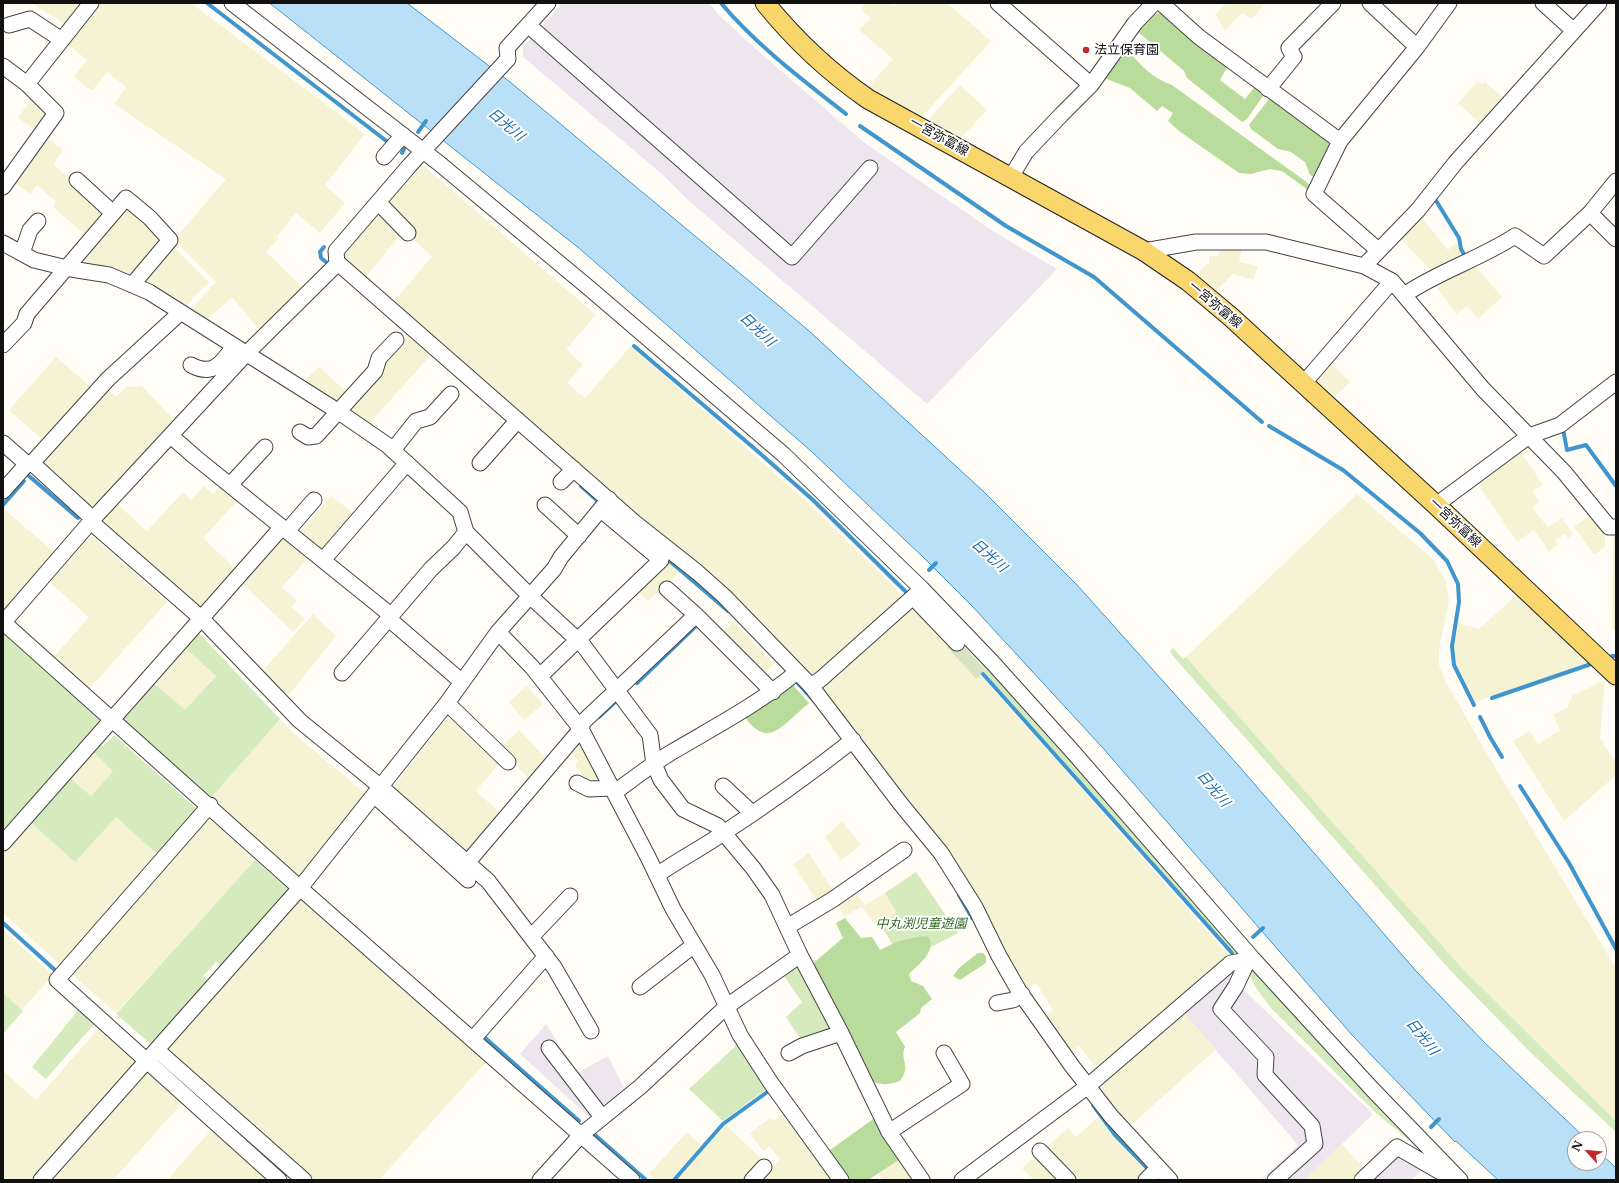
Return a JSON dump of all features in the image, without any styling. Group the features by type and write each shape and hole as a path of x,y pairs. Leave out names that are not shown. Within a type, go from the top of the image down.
{"main road":[{"name":"一宮弥富線","path":"765,3 785,28 807,50 849,86 868,99 1144,251 1188,281 1231,317 1436,505 1616,674"}],"street":[{"path":"27,84 91,3"},
{"path":"232,3 403,135 426,150 784,454 917,593 992,662 1074,753 1250,959 1459,1179"},
{"path":"397,158 426,150 508,59 507,48 548,3"},
{"path":"998,3 1091,85"},
{"path":"1011,177 1026,152 1091,85 1135,23 1154,3"},
{"path":"1161,3 1199,37 1340,141"},
{"path":"1268,89 1294,57 1289,48 1333,3"},
{"path":"1370,3 1417,47"},
{"path":"1543,3 1574,31"},
{"path":"1364,266 1418,210 1456,162 1599,3"},
{"path":"1378,250 1314,194 1340,141 1417,47 1447,4"},
{"path":"9,25 30,19 62,40"},
{"path":"528,25 792,257 870,168"},
{"path":"3,66 27,84 56,113 3,187"},
{"path":"191,365 200,370 210,369 221,364 240,350 334,267 336,252 378,202 397,158 403,135"},
{"path":"77,180 113,213"},
{"path":"1404,295 1426,280 1493,250 1515,236 1544,256 1590,213 1616,181"},
{"path":"3,345 24,323 27,314 126,198 150,218 170,240 132,285"},
{"path":"378,202 408,233"},
{"path":"1590,213 1616,239"},
{"path":"22,253 30,230 38,221"},
{"path":"1144,251 1196,242 1266,242 1364,266 1392,281 1483,389 1564,472 1609,527 1616,527"},
{"path":"4,246 22,253 34,260 66,268 109,275 149,292 339,412 393,450 460,512 466,532 530,596 578,640 617,690 650,735 654,764 661,780 683,809 718,826 753,868 772,895 800,955 841,1033 889,1132 922,1180"},
{"path":"334,267 516,423 568,474 605,505 724,596 793,675 811,686 848,743 941,853 974,907 1018,997 1084,1089 1110,1116 1152,1174 1170,1180"},
{"path":"1303,384 1392,281"},
{"path":"3,491 108,379 181,312"},
{"path":"300,432 308,437 316,436 375,371 379,358 396,340"},
{"path":"240,350 171,436 92,520 3,622 210,805 300,888 632,1180"},
{"path":"1436,505 1529,436 1560,425 1616,382"},
{"path":"393,450 416,421 430,417 451,394"},
{"path":"480,463 516,423"},
{"path":"171,436 195,458 323,560 390,617 462,682"},
{"path":"3,443 30,463 201,618 300,721 377,791 468,880"},
{"path":"230,485 265,446"},
{"path":"323,560 407,463"},
{"path":"3,843 201,618 314,500"},
{"path":"545,505 579,536"},
{"path":"41,1180 300,888 447,703 498,632 554,569 561,557 605,505"},
{"path":"540,676 661,560 605,505"},
{"path":"342,673 431,569 453,548 466,532"},
{"path":"667,589 696,615 773,692"},
{"path":"917,593 957,642"},
{"path":"811,686 821,679 917,593"},
{"path":"467,863 581,729 583,722 696,615"},
{"path":"498,632 540,676 581,729 614,790 673,909 712,975 726,1007 752,1056 841,1180"},
{"path":"577,783 589,789 614,790 773,692 793,675"},
{"path":"447,703 508,762"},
{"path":"657,875 679,859 724,833 798,783 848,743"},
{"path":"723,786 752,813"},
{"path":"377,791 467,863 488,882 554,967 591,1031"},
{"path":"210,805 57,980 146,1062 279,1180"},
{"path":"787,927 832,900 904,850"},
{"path":"531,937 570,896"},
{"path":"640,987 694,945"},
{"path":"540,1180 581,1135 640,1087 726,1007 800,955"},
{"path":"473,1039 546,956"},
{"path":"962,1180 1084,1089 1231,963 1250,959"},
{"path":"1250,959 1236,986 1221,1009 1266,1057 1265,1075 1312,1126 1315,1144 1275,1180"},
{"path":"997,1003 1018,997"},
{"path":"789,1053 802,1046 841,1033"},
{"path":"549,1048 602,1117"},
{"path":"157,1050 304,1180"},
{"path":"889,1132 962,1084 944,1053"},
{"path":"1362,1180 1397,1147 1449,1177 1459,1179"},
{"path":"1040,1151 1068,1180"},
{"path":"752,1180 764,1167"}],"shaded area":[{"path":"31,3 86,3 68,26"},
{"path":"97,3 191,3 365,134 325,185 345,203 320,233 296,213 277,236 279,238 266,252 303,288 260,331 232,297 204,322 188,312 216,282 174,240 226,179 114,104 126,87 107,72 92,91 74,77 87,60 66,43"},
{"path":"562,3 709,3 720,16 758,51 866,144 993,231 1057,269 927,404 689,201 663,175 523,57 523,47"},
{"path":"865,3 890,3 894,6 897,3 947,3 991,41 920,119 866,89 893,59 859,30 871,18 862,10"},
{"path":"1226,3 1265,3 1252,19 1242,13 1225,31 1216,14"},
{"path":"1478,81 1482,85 1485,82 1507,101 1483,126 1458,103"},
{"path":"960,85 987,110 959,140 928,124 932,115"},
{"path":"34,95 52,112 39,132 18,118"},
{"path":"44,136 63,150 53,164 108,213 88,237 53,207 56,202 37,185 30,194 11,180"},
{"path":"418,165 425,167 596,315 566,349 583,365 567,383 585,398 631,346 809,504 905,598 817,675 797,666 392,304 432,256 409,236 383,202"},
{"path":"127,201 162,242 133,275 128,277 79,266 80,257"},
{"path":"377,207 402,233 363,280 343,259 347,244"},
{"path":"1420,216 1448,250 1457,242 1465,259 1432,272 1398,236"},
{"path":"1243,243 1239,262 1258,266 1253,280 1233,274 1214,293 1195,277 1209,262 1209,256 1219,256 1219,245"},
{"path":"173,246 209,282 184,308 140,284"},
{"path":"1474,265 1502,297 1478,319 1467,306 1456,314 1432,281"},
{"path":"407,335 430,356 367,426 344,411 382,363"},
{"path":"56,357 92,388 45,442 9,410"},
{"path":"1329,361 1350,382 1331,400 1313,384"},
{"path":"319,367 350,395 335,406 303,382"},
{"path":"142,386 176,422 116,487 93,506 88,506 45,467 44,461 108,389 116,397 126,387"},
{"path":"1525,444 1536,447 1523,455 1543,485 1532,491 1540,501 1532,508 1548,527 1562,518 1573,534 1568,538 1564,534 1555,540 1558,545 1549,551 1534,530 1517,542 1476,481"},
{"path":"223,484 239,499 203,538 239,572 203,612 99,519 115,502 147,531 183,492 191,500 204,486 213,494"},
{"path":"1357,494 1434,560 1446,582 1449,600 1439,649 1439,665 1446,682 1487,754 1616,968 1616,1121 1461,967 1186,657"},
{"path":"331,496 355,514 324,549 319,551 298,534"},
{"path":"6,511 55,553 7,609 3,608 3,515"},
{"path":"1593,513 1605,529 1605,547 1594,555 1574,527"},
{"path":"1613,530 1616,531 1616,630 1612,630"},
{"path":"91,535 167,602 89,689 53,658 89,617 49,582"},
{"path":"281,536 311,555 282,587 297,601 291,607 305,619 293,632 240,581"},
{"path":"665,560 680,572 648,601 636,588"},
{"path":"1519,593 1593,661 1476,702 1456,664 1454,645 1458,623 1479,629"},
{"path":"911,603 950,644 947,647 976,679 981,676 1229,956 1099,1071 1079,1046 1070,1054 1041,1017 1053,1010 1036,983 1024,991 966,883 817,689"},
{"path":"313,614 336,636 285,700 260,674"},
{"path":"733,622 774,664 762,676 720,634"},
{"path":"182,645 216,675 185,711 151,681"},
{"path":"1605,680 1600,738 1616,763 1616,775 1564,821 1513,741 1530,731 1538,744 1560,730 1553,714 1567,708 1572,696"},
{"path":"527,686 543,704 524,720 509,702"},
{"path":"452,712 502,760 476,791 501,814 467,855 390,791"},
{"path":"280,719 292,732 368,796 299,878 211,798"},
{"path":"519,730 546,758 529,779 500,748"},
{"path":"581,738 603,776 585,785 581,772 575,766 578,760 570,750"},
{"path":"90,749 113,771 91,796 67,775"},
{"path":"206,816 255,860 116,1013 69,972"},
{"path":"116,817 159,856 62,966 3,913 3,848 28,820"},
{"path":"842,821 861,845 841,860 825,837"},
{"path":"809,853 835,894 819,904 793,864"},
{"path":"853,890 865,905 885,893 898,913 876,926 862,907 844,916 836,901"},
{"path":"301,897 487,1061 379,1180 311,1180 164,1050"},
{"path":"3,930 53,975 22,1010 3,993"},
{"path":"1226,973 1373,1114 1305,1180 1261,1180 1298,1145 1181,1010"},
{"path":"1181,1010 1216,1049 1130,1126 1115,1112 1095,1085"},
{"path":"546,1024 577,1073 608,1056 624,1088 589,1117 520,1054"},
{"path":"101,1026 138,1060 30,1180 3,1180 3,1071 36,1100"},
{"path":"148,1068 184,1101 113,1180 53,1180 51,1178"},
{"path":"787,1111 838,1180 769,1180 763,1173 780,1160 770,1146 763,1151 750,1133 770,1118 773,1121"},
{"path":"1098,1117 1114,1138 1148,1173 1141,1180 1081,1180 1074,1173 1070,1178 1044,1149 1068,1128 1076,1137"},
{"path":"726,1125 764,1161 747,1180 676,1180"},
{"path":"214,1127 274,1180 167,1180"},
{"path":"687,1132 701,1145 670,1180 656,1180 649,1174"},
{"path":"1342,1144 1366,1171 1356,1180 1305,1180"},
{"path":"1395,1154 1423,1169 1411,1180 1367,1180"},
{"path":"1038,1155 1063,1180 1034,1180 1022,1168"},
{"path":"902,1158 917,1180 883,1180 878,1174"}],"green space":[{"path":"1160,13 1229,64 1220,80 1245,99 1256,85 1265,93 1247,119 1242,122 1187,78 1184,71 1137,31 1150,15"},
{"path":"1125,48 1151,74 1172,85 1312,186 1308,190 1282,171 1270,169 1251,174 1239,173 1179,131 1168,121 1173,113 1162,106 1157,111 1130,88 1104,78"},
{"path":"1271,96 1335,143 1316,178 1310,175 1305,162 1291,152 1278,149 1251,129 1249,125"},
{"path":"927,600 987,664 1243,953 1237,957 984,672 986,671"},
{"path":"196,630 280,719 211,798 123,719 122,713 151,681 185,710 216,676 182,645"},
{"path":"3,635 9,635 103,720 3,838"},
{"path":"957,638 986,671 976,679 947,647"},
{"path":"1173,648 1183,659 1186,657 1461,967 1616,1121 1616,1132 1532,1054 1450,970 1173,656 1170,651"},
{"path":"790,682 809,703 776,731 768,733 761,732 744,716"},
{"path":"114,735 199,811 159,856 116,817 75,862 28,820 67,775 91,796 113,771 90,749 97,741 103,746"},
{"path":"255,860 289,890 221,966 216,962 203,976 208,981 152,1045 116,1014"},
{"name":"中丸渕児童遊園","path":"916,872 958,933 903,962 880,924 897,913 885,893"},
{"path":"845,918 861,938 872,937 880,950 899,941 923,936 929,937 931,942 928,953 922,962 909,974 911,981 923,986 932,999 921,1008 920,1013 896,1032 905,1047 903,1055 905,1071 900,1081 880,1084 868,1079 811,965 843,938 836,923"},
{"path":"978,953 983,953 986,956 986,963 960,980 953,976 959,968"},
{"path":"798,964 835,1031 803,1043 786,1017 802,1002 784,976"},
{"path":"1256,968 1435,1162 1376,1113 1272,1009 1256,988 1249,974 1251,969"},
{"path":"3,993 23,1011 3,1034"},
{"path":"80,1008 96,1022 46,1079 32,1067"},
{"path":"740,1042 769,1087 723,1121 689,1089"},
{"path":"876,1117 902,1158 868,1180 844,1180 826,1153"}],"water":[{"name":"日光川","path":"270,3 407,3 510,82 808,330 983,491 1078,586 1238,765 1416,971 1484,1042 1578,1131 1567,1131 1567,1171 1607,1171 1607,1160 1616,1168 1616,1180 1498,1180 1456,1141 1455,1142 1352,1035 1102,747 972,606 923,557 812,452 580,249"}],"waterway":[{"path":"207,3 389,143"},
{"path":"721,3 764,47 846,114"},
{"path":"418,132 426,121"},
{"path":"860,126 1006,226 1094,277 1262,422"},
{"path":"402,153 404,149"},
{"path":"1435,199 1459,238 1461,249 1466,258"},
{"path":"324,247 320,252 321,258 331,266"},
{"path":"634,346 813,500 908,594"},
{"path":"1269,426 1343,470 1420,533 1447,561 1458,584 1459,602 1452,646 1454,665 1474,705"},
{"path":"1563,429 1567,450 1586,445 1616,486"},
{"path":"29,476 78,518"},
{"path":"3,505 24,481"},
{"path":"581,486 601,504"},
{"path":"665,557 728,611"},
{"path":"929,570 936,563"},
{"path":"637,683 697,625"},
{"path":"1492,698 1594,663"},
{"path":"983,674 1232,953"},
{"path":"794,679 815,702"},
{"path":"599,717 615,702"},
{"path":"1480,717 1502,757"},
{"path":"1520,786 1569,863 1616,949"},
{"path":"959,895 972,918"},
{"path":"3,923 56,971"},
{"path":"1253,937 1263,928"},
{"path":"483,1036 579,1121"},
{"path":"674,1180 723,1124 770,1090"},
{"path":"1093,1105 1115,1135 1150,1171"},
{"path":"1431,1127 1439,1119"},
{"path":"595,1135 646,1180"}],"place":[{"name":"法立保育園","path":"1086,50"}]}
